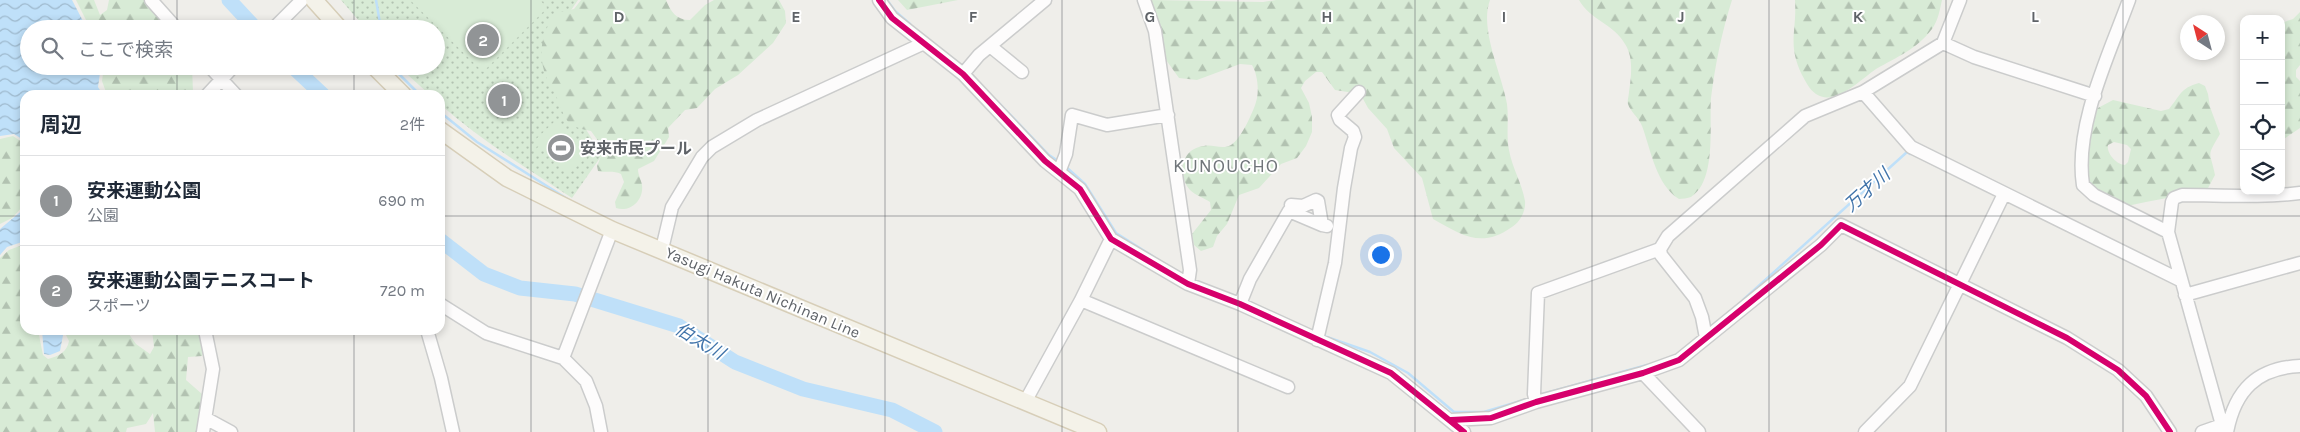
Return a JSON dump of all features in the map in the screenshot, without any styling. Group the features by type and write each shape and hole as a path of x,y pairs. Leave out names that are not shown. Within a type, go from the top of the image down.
{"main road":[{"path":"314,0 332,20"},
{"path":"383,75 398,90"},
{"name":"Yasugi Hakuta Nichinan Line","path":"445,134 507,178 610,237 662,249 1098,432"}],"street":[{"path":"151,0 170,20"},
{"path":"879,0 892,18 922,44 963,74 1045,160 1061,166 1080,190 1111,239 1189,280 1242,300 1318,335 1391,373 1452,420 1464,432"},
{"path":"963,74 979,55 1045,0"},
{"path":"1144,0 1155,31 1168,115 1189,280"},
{"path":"1535,398 1538,293 1660,249 1668,236 1683,221 1805,116 1863,92 1943,43 1960,0"},
{"path":"2129,0 2095,96 2084,139 2082,168 2084,187 2094,195 2168,232"},
{"path":"281,20 299,3"},
{"path":"1943,43 1974,57 2095,96"},
{"path":"662,249 672,207 702,157 712,147 757,120 922,44"},
{"path":"990,46 1022,72"},
{"path":"212,90 225,75"},
{"path":"228,75 234,90"},
{"path":"1318,335 1335,263 1338,230 1351,148 1355,138 1353,131 1340,120 1338,115 1359,92"},
{"path":"1863,92 1912,147 2002,197 2180,280"},
{"path":"1061,166 1072,114 1107,125 1168,115"},
{"path":"2226,428 2180,280 2168,232 2172,202 2174,198 2182,195 2243,194 2268,197 2300,193"},
{"path":"1866,432 1910,386 2002,197"},
{"path":"1291,205 1303,206 1316,200 1318,201 1322,224"},
{"path":"1242,300 1289,211 1338,230"},
{"path":"1452,420 1491,418 1535,398 1643,373 1679,360 1705,333 1821,245 1841,225 2067,338 2118,370 2146,396 2170,432"},
{"path":"565,354 610,237"},
{"path":"1025,402 1082,300 1111,239"},
{"path":"1660,249 1661,255 1695,298 1702,317 1705,333"},
{"path":"2185,295 2300,263"},
{"path":"1082,300 1288,387"},
{"path":"445,307 486,332 565,354 586,381 596,406 601,432"},
{"path":"203,432 207,419 212,369 206,335"},
{"path":"428,335 441,378 453,432"},
{"path":"2226,428 2236,403 2246,387 2273,370 2300,366"},
{"path":"1643,373 1699,432"},
{"path":"207,419 232,432"},
{"path":"2202,432 2226,428"}],"green space":[{"path":"76,0 94,0 100,15 107,10 109,0 144,0 164,20 86,20"},
{"path":"341,0 578,0 543,51 552,75 602,155 572,198 504,153 455,117 445,108 445,90 424,90 408,75 445,75 445,20 358,20"},
{"path":"410,0 540,0 547,8 483,72 445,35 445,20 430,20"},
{"path":"581,0 666,0 675,14 685,20 690,20 705,5 714,0 779,0 785,11 786,23 773,43 738,75 715,89 697,108 685,110 668,128 669,137 654,161 638,169 642,185 641,196 635,204 626,209 616,208 615,202 624,182 621,174 598,171 597,166 604,149 591,131 575,127 567,120 548,81 542,62 542,44 551,20 556,13 574,9"},
{"path":"898,0 958,0 907,10"},
{"path":"1151,0 1263,2 1276,0 1490,0 1487,12 1489,38 1507,104 1510,157 1525,201 1525,209 1522,216 1515,225 1501,234 1481,238 1463,234 1433,219 1422,178 1394,148 1387,129 1368,108 1362,97 1354,93 1335,90 1322,72 1316,72 1305,81 1301,88 1309,103 1312,117 1312,132 1306,146 1297,158 1281,164 1259,188 1239,195 1227,224 1217,236 1213,247 1201,251 1194,245 1192,234 1211,210 1210,202 1190,190 1186,184 1182,170 1184,163 1191,151 1197,148 1207,146 1224,147 1235,142 1251,116 1256,103 1258,90 1256,76 1252,65 1240,64 1197,80 1179,78 1166,60"},
{"path":"1579,0 1732,0 1722,36 1711,98 1708,165 1705,178 1699,189 1691,197 1679,199 1665,185 1655,166 1642,126 1629,107 1631,61 1628,49 1615,32 1589,12"},
{"path":"1795,0 1942,0 1939,15 1934,26 1920,42 1876,69 1848,90 1831,97 1823,97 1816,94 1810,88 1797,64 1794,46"},
{"path":"2300,12 2300,65 2296,70 2296,77 2300,81 2300,128 2285,138 2285,22 2293,19"},
{"path":"103,75 192,75 193,90 105,90 102,81"},
{"path":"2199,83 2205,86 2220,134 2210,154 2215,175 2207,190 2127,206 2106,198 2095,191 2089,184 2086,174 2086,152 2096,109 2113,100 2161,111 2169,109 2181,93","holes":["2114,142 2127,145 2131,149 2128,162 2125,165 2116,161 2110,155 2108,145"]},
{"name":"安来市民プール","path":"556,120 590,154 568,175 543,149 538,154 535,150 539,146 534,141"},
{"path":"13,136 20,141 20,209 12,218 0,224 0,139"},
{"path":"20,246 20,335 39,335 43,355 48,359 64,351 69,341 66,335 130,335 136,344 150,354 154,347 153,335 199,335 204,351 202,356 188,357 186,380 202,394 203,405 196,432 155,432 153,413 146,424 127,428 126,432 0,432 0,258 9,250"}],"water":[{"path":"0,0 72,0 82,20 20,20 20,75 100,75 98,87 100,90 20,90 20,138 14,134 0,136"},
{"path":"20,212 20,243 7,247 0,255 0,229"},
{"path":"42,335 63,335 60,351 50,355 44,354"}],"waterway":[{"name":"伯太川","path":"229,0 248,20"},
{"path":"376,0 379,20"},
{"name":"万才川","path":"887,0 895,11 910,24"},
{"name":"伯太川","path":"302,75 318,90"},
{"path":"400,75 415,90"},
{"name":"万才川","path":"997,101 1049,155 1058,161"},
{"path":"445,116 477,142 569,200"},
{"name":"万才川","path":"1743,300 1907,152 1910,154"},
{"name":"万才川","path":"1065,166 1085,184 1116,233 1154,257"},
{"name":"伯太川","path":"445,244 484,274 520,288 575,294 679,326 735,362 803,389 892,410 935,432"},
{"name":"万才川","path":"1324,336 1370,352 1408,373 1454,412 1484,412 1524,400"},
{"name":"万才川","path":"1539,395 1647,365"}],"cycle path":[{"path":"879,0 892,18 963,74 1045,161 1080,189 1111,239 1188,284 1240,304 1391,373 1464,432"},
{"path":"1451,420 1491,418 1536,402 1643,373 1679,360 1821,245 1841,225 2067,338 2118,370 2146,396 2170,432"}],"place":[{"name":"安来運動公園テニスコート","path":"483,40"},
{"name":"安来運動公園","path":"504,100"},
{"name":"安来市民プール","path":"561,148"}],"district":[{"name":"KUNOUCHO","path":"1226,165"}]}
